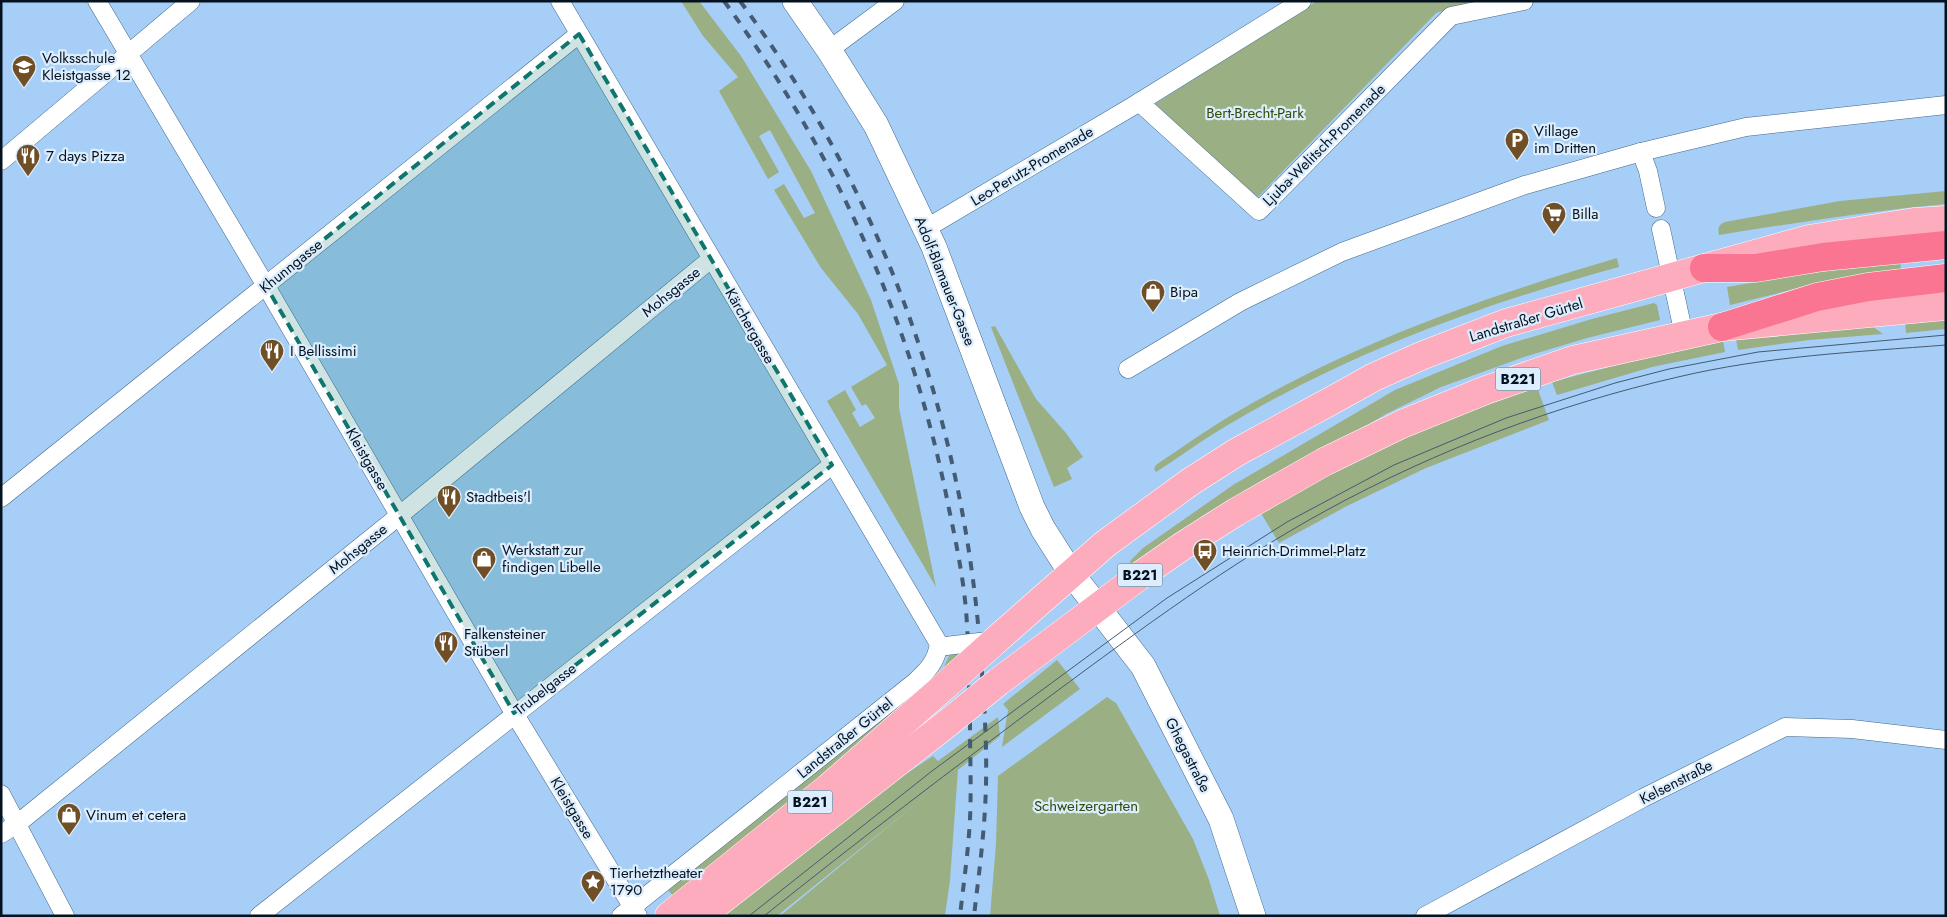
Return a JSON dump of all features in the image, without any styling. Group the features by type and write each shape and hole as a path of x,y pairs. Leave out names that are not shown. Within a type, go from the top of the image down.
{"highway":[{"path":"1704,268 1756,268 1823,257 1946,245"},
{"path":"1722,327 1817,297 1868,287 1946,278"}],"main road":[{"name":"Landstraßer Gürtel","path":"1072,573 1143,515 1237,452 1374,377 1421,356 1506,323 1809,238 1914,222 1946,220"},
{"name":"B221","path":"701,916 998,682 1098,607 1184,545 1236,512 1324,462 1402,424 1486,390 1573,360 1722,327 1946,306"},
{"name":"B221","path":"996,640 1072,573"},
{"name":"Landstraßer Gürtel","path":"669,916 835,782 996,640"}],"street":[{"name":"Kleistgasse","path":"97,1 400,515 630,913"},
{"path":"1,161 191,1"},
{"name":"Kärchergasse","path":"560,1 832,465 942,645"},
{"name":"Adolf-Blamauer-Gasse","path":"795,1 829,50 876,125 934,246 1032,507 1049,538 1072,573"},
{"path":"829,50 895,1"},
{"name":"Leo-Perutz-Promenade","path":"925,230 1139,102 1302,1"},
{"name":"Ljuba-Welitsch-Promenade","path":"1139,102 1259,211 1462,7 1524,1"},
{"name":"Khunngasse","path":"1,498 579,34"},
{"path":"1128,369 1240,302 1342,252 1525,186 1641,152 1746,127 1946,104"},
{"path":"1641,152 1648,171 1656,208"},
{"path":"1661,229 1684,335"},
{"name":"Mohsgasse","path":"1,834 17,824 400,515 711,260"},
{"name":"Trubelgasse","path":"259,916 514,713 832,465"},
{"path":"1072,573 1098,607"},
{"name":"Ghegastraße","path":"1098,607 1143,666 1221,819 1253,916"},
{"path":"942,645 996,640"},
{"name":"Landstraßer Gürtel","path":"630,913 915,682 929,669 942,645"},
{"name":"Kelsenstraße","path":"1425,916 1643,798 1785,727 1852,729 1946,740"},
{"path":"1,794 65,916"}],"highlighted area":[{"path":"579,34 832,465 514,713 266,286"}],"green space":[{"path":"681,1 699,1 741,56 811,171 871,300 899,384 899,408 936,587 827,401 845,390 856,410 852,413 860,427 875,418 866,404 862,406 851,387 887,365 858,314 821,268 774,190 784,184 804,218 815,213 770,130 759,136 779,172 768,179 719,91 738,77 703,36"},
{"name":"Bert-Brecht-Park","path":"1317,1 1473,1 1436,13 1257,198 1155,104"},
{"path":"1946,191 1946,204 1861,214 1719,235 1719,227 1725,222 1840,201"},
{"path":"1617,258 1619,267 1514,298 1462,316 1359,357 1261,406 1213,434 1156,472 1154,469 1156,465 1198,436 1231,416 1286,385 1378,341 1520,288"},
{"path":"1900,262 1901,269 1833,280 1730,305 1727,287 1804,274"},
{"path":"1654,303 1657,305 1660,320 1587,338 1524,357 1441,387 1386,414 1207,513 1134,564 1131,564 1130,561 1143,548 1233,485 1395,390 1502,346"},
{"path":"1946,318 1946,329 1906,333 1905,322"},
{"path":"1869,324 1883,334 1809,340 1738,350 1736,339"},
{"path":"995,326 1036,399 1066,433 1083,457 1067,468 1072,479 1054,487 991,327"},
{"path":"1723,341 1725,352 1652,367 1557,395 1552,382 1663,353"},
{"path":"1537,387 1549,420 1426,468 1347,506 1279,543 1259,510 1372,452 1438,423"},
{"path":"957,651 966,651 852,754 675,898 668,890 930,679 944,667 949,656"},
{"path":"1057,660 1080,689 1002,747 1008,710 1003,704"},
{"name":"Schweizergarten","path":"1107,697 1116,703 1193,839 1209,880 1220,916 990,916 996,844 998,776"},
{"path":"998,717 1000,736 777,916 719,916 891,784 933,756 938,761"},
{"path":"958,769 950,880 945,916 780,916"}],"tram line":[{"path":"749,916 932,771 1167,598 1287,522 1394,465 1506,418 1615,383 1669,369 1758,352 1946,335"},
{"path":"764,916 944,776 1153,621 1221,574 1291,530 1369,488 1454,449 1498,432 1587,401 1632,388 1711,370 1778,359 1946,345"}],"railway":[{"path":"724,1 764,59 801,119 835,180 865,243 892,307 934,440 959,559 967,624 970,807 960,916"},
{"path":"740,1 791,75 836,152 875,231 908,313 935,396 956,482 972,570 981,659 986,737 986,785 974,916"}],"place":[{"name":"Volksschule Kleistgasse 12","path":"24,88"},
{"name":"Village im Dritten","path":"1517,161"},
{"name":"7 days Pizza","path":"28,177"},
{"name":"Billa","path":"1554,235"},
{"name":"Bipa","path":"1153,313"},
{"name":"I Bellissimi","path":"272,372"},
{"name":"Stadtbeis'l","path":"449,518"},
{"name":"Heinrich-Drimmel-Platz","path":"1205,572"},
{"name":"Werkstatt zur findigen Libelle","path":"484,580"},
{"name":"Falkensteiner Stüberl","path":"446,664"},
{"name":"Vinum et cetera","path":"69,836"},
{"name":"Tierhetztheater 1790","path":"593,903"}]}
